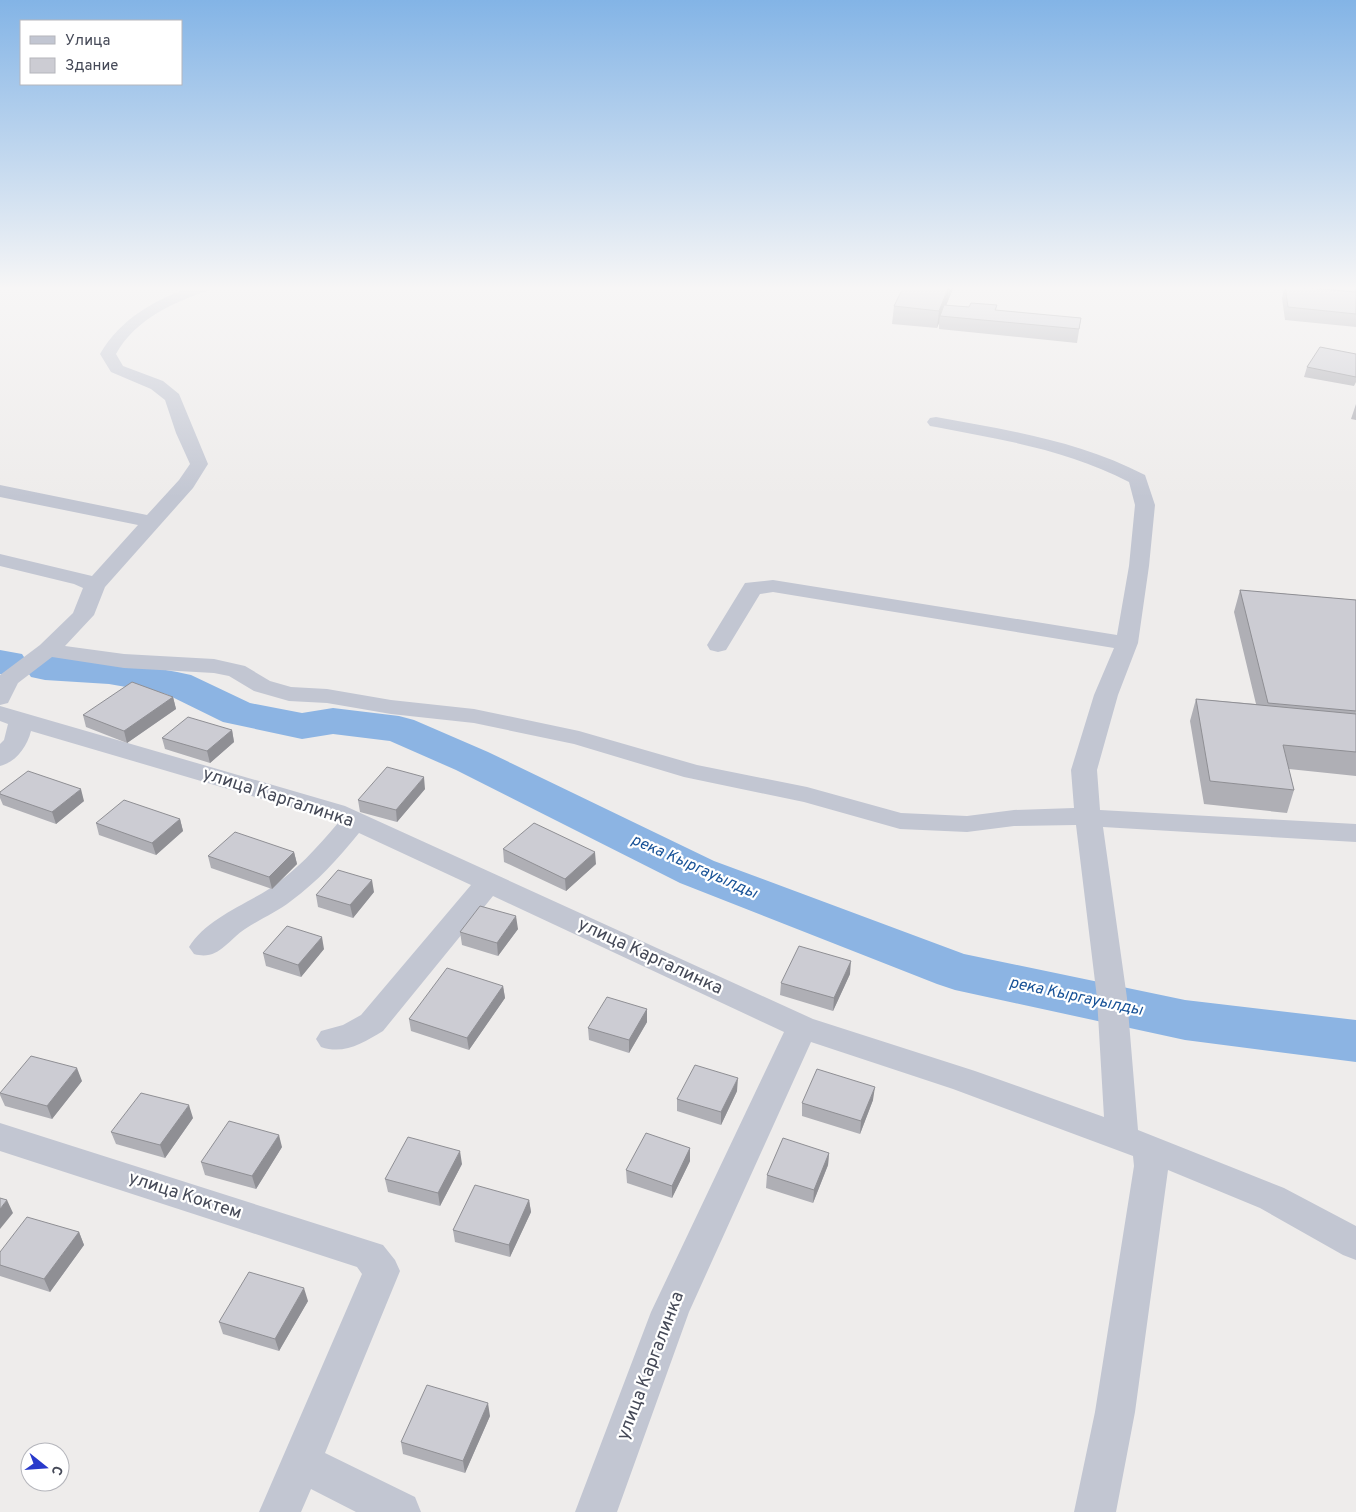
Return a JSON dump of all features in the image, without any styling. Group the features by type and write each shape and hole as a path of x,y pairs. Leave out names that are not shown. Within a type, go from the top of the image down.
{"street":[{"path":"0,698 3,686 10,678 48,650 83,615 95,585 186,484 199,464 185,433 173,398 157,385 117,369 110,357"},
{"path":"936,422 1037,442 1077,452 1120,468 1138,479 1145,504 1139,566 1127,643 1106,695 1084,770 1088,817 1112,1006 1136,1143 1151,1166 1117,1402 1095,1512"},
{"path":"0,491 151,522"},
{"path":"0,560 82,579 95,585"},
{"path":"718,645 753,588 773,586 1127,643"},
{"path":"48,650 124,661 214,666 238,671 262,686 289,694 327,696 391,707 474,716 579,738 692,772 807,795 900,820 967,824 1014,818 1088,817 1356,833"},
{"path":"0,758 16,742 11,717"},
{"name":"улица Каргалинка","path":"11,717 336,812 802,1027 670,1312 596,1512"},
{"path":"204,947 232,923 280,895 322,860 354,820"},
{"path":"332,1039 350,1036 372,1023 488,883"},
{"path":"802,1027 964,1080 1136,1143 1272,1198 1356,1244"},
{"name":"улица Коктем","path":"0,1137 370,1256 382,1271 301,1462"},
{"path":"280,1512 301,1462 400,1512"}],"building":[{"path":"1314,357 1356,357 1356,377 1307,367"},
{"path":"1240,590 1356,600 1356,711 1268,703"},
{"path":"132,682 173,697 124,731 83,715"},
{"path":"1196,699 1356,714 1356,752 1283,745 1294,790 1210,781"},
{"path":"188,717 232,730 207,751 162,738"},
{"path":"387,767 424,777 396,810 358,800"},
{"path":"28,771 81,789 52,812 0,794 0,792"},
{"path":"124,800 180,819 152,843 96,823"},
{"path":"534,823 595,852 565,879 503,849"},
{"path":"235,832 294,852 269,877 208,856"},
{"path":"338,870 372,880 350,905 316,895"},
{"path":"480,906 516,916 497,943 460,932"},
{"path":"287,926 322,937 298,965 263,953"},
{"path":"799,946 851,961 834,998 781,983"},
{"path":"447,968 503,986 467,1038 409,1019"},
{"path":"607,997 647,1009 629,1040 588,1028"},
{"path":"31,1056 77,1068 47,1106 0,1093"},
{"path":"695,1065 738,1078 721,1112 677,1099"},
{"path":"817,1069 875,1087 861,1121 802,1103"},
{"path":"141,1093 189,1105 160,1145 111,1132"},
{"path":"229,1121 279,1135 252,1176 201,1162"},
{"path":"646,1133 690,1148 672,1186 626,1170"},
{"path":"408,1137 460,1151 438,1193 385,1179"},
{"path":"783,1138 829,1153 814,1190 767,1175"},
{"path":"475,1185 529,1200 509,1245 453,1230"},
{"path":"0,1198 7,1200 0,1209"},
{"path":"27,1217 79,1232 44,1279 0,1265 0,1252"},
{"path":"249,1272 304,1288 275,1339 219,1322"},
{"path":"427,1385 488,1403 463,1461 401,1442"}],"waterway":[{"name":"река Кыргауылды","path":"0,662 8,663"},
{"name":"река Кыргауылды","path":"45,668 109,672 177,684 238,713 302,726 333,721 399,729 472,761 697,872 955,971 1185,1020 1356,1041"}]}
